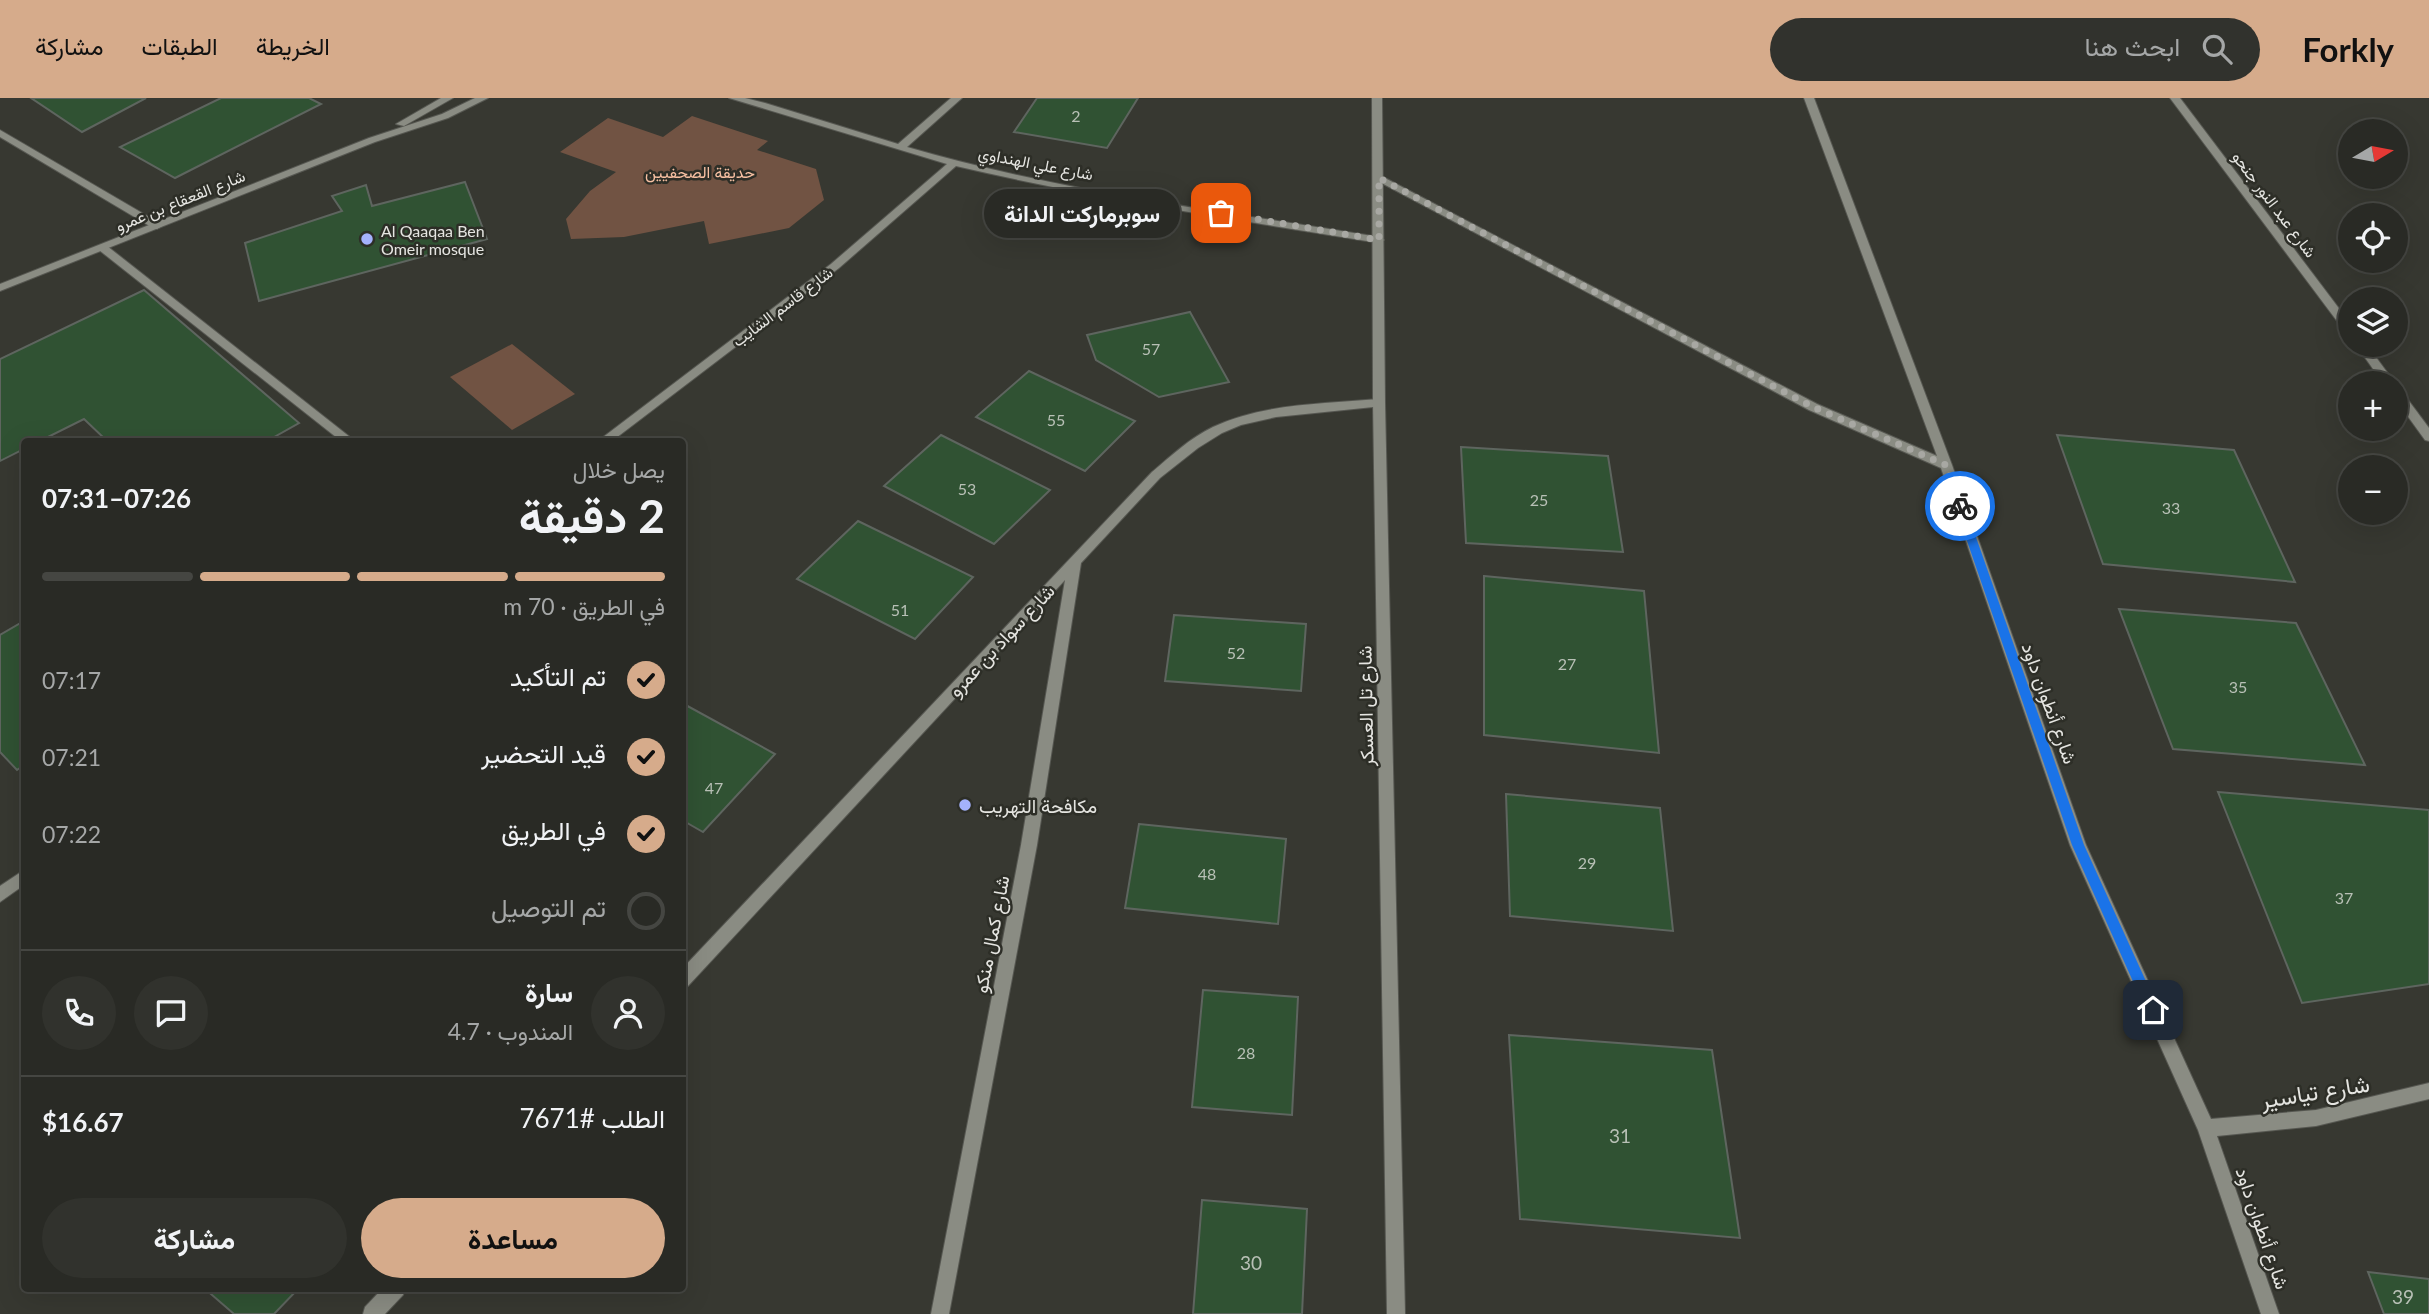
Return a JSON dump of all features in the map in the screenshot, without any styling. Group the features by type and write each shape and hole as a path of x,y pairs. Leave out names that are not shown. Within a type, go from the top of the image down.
{"street":[{"name":"شارع القعقاع بن عمرو","path":"372,140 447,98"},
{"name":"شارع القعقاع بن عمرو","path":"0,288 372,140 444,116 484,98"},
{"name":"شارع علي الهنداوي","path":"734,98 776,108 954,163 1115,195 1379,240"},
{"name":"شارع علي الهنداوي","path":"753,98 776,108"},
{"path":"901,147 957,98"},
{"name":"شارع تل العسكر","path":"1377,98 1379,403 1396,1314"},
{"name":"شارع أنطوان داود","path":"1809,98 1946,465 2078,845 2206,1128 2270,1314"},
{"name":"شارع عبد النور جنحو","path":"2175,98 2338,314"},
{"path":"0,133 157,226"},
{"name":"شارع قاسم الشايب","path":"608,438 835,266 954,163"},
{"path":"1379,178 1813,407 1946,465"},
{"path":"103,248 345,438"},
{"name":"شارع سواد بن عمرو","path":"686,977 1156,475 1186,450 1216,431 1247,419 1379,403"},
{"path":"2408,409 2429,438"},
{"name":"شارع كمال منكو","path":"940,1314 1029,845 1076,560"},
{"path":"0,895 21,879"},
{"name":"شارع تياسير","path":"2206,1128 2316,1118 2429,1091"},
{"path":"372,1314 392,1292"}],"green space":[{"name":"حديقة الصحفيين","path":"692,116 768,141 757,150 816,169 824,200 789,228 709,244 704,221 624,237 571,239 566,219 590,191 616,172 560,152 608,118 663,137"},
{"path":"512,344 575,394 512,430 450,377"}],"building":[{"path":"31,98 146,98 82,132"},
{"path":"221,98 309,98 321,104 175,178 120,147"},
{"path":"1037,98 1138,98 1107,148 1014,132"},
{"name":"Al Qaaqaa Ben Omeir mosque","path":"465,182 487,239 259,301 245,243 342,211 332,196 366,185 372,206"},
{"path":"144,290 299,423 272,438 104,438 84,419 46,438 21,438 21,450 0,461 0,359"},
{"path":"1190,312 1229,382 1159,397 1096,360 1087,335"},
{"path":"1029,371 1135,421 1085,471 976,417"},
{"path":"941,435 1050,490 994,544 884,486"},
{"path":"2057,435 2234,450 2295,582 2103,564"},
{"path":"1461,447 1608,456 1623,552 1466,543"},
{"path":"858,521 973,577 915,639 797,579"},
{"path":"1484,576 1644,591 1659,753 1484,735"},
{"path":"2119,609 2296,623 2365,765 2173,749"},
{"path":"1174,615 1306,624 1301,691 1165,681"},
{"path":"21,623 21,767 17,770 0,752 0,635"},
{"path":"686,705 775,754 703,832 686,822"},
{"path":"2218,792 2429,810 2429,984 2302,1003"},
{"path":"1506,794 1660,808 1673,931 1510,916"},
{"path":"1139,824 1286,839 1278,924 1125,908"},
{"path":"1203,990 1298,997 1292,1115 1192,1107"},
{"path":"1509,1035 1712,1050 1740,1238 1520,1219"},
{"path":"1202,1200 1307,1209 1302,1314 1193,1314"},
{"path":"2368,1272 2429,1279 2429,1314 2384,1314"},
{"path":"209,1292 295,1292 274,1314 234,1314"}],"way so far":[{"path":"1221,213 1379,240 1379,178 1813,407 1946,465 1960,506"}],"place":[{"name":"سوبرماركت الدانة","path":"1221,213"},
{"name":"Al Qaaqaa Ben Omeir mosque","path":"367,239"},
{"name":"مكافحة التهريب","path":"965,805"}],"route":[{"path":"1960,506 2078,845 2153,1010"}]}
